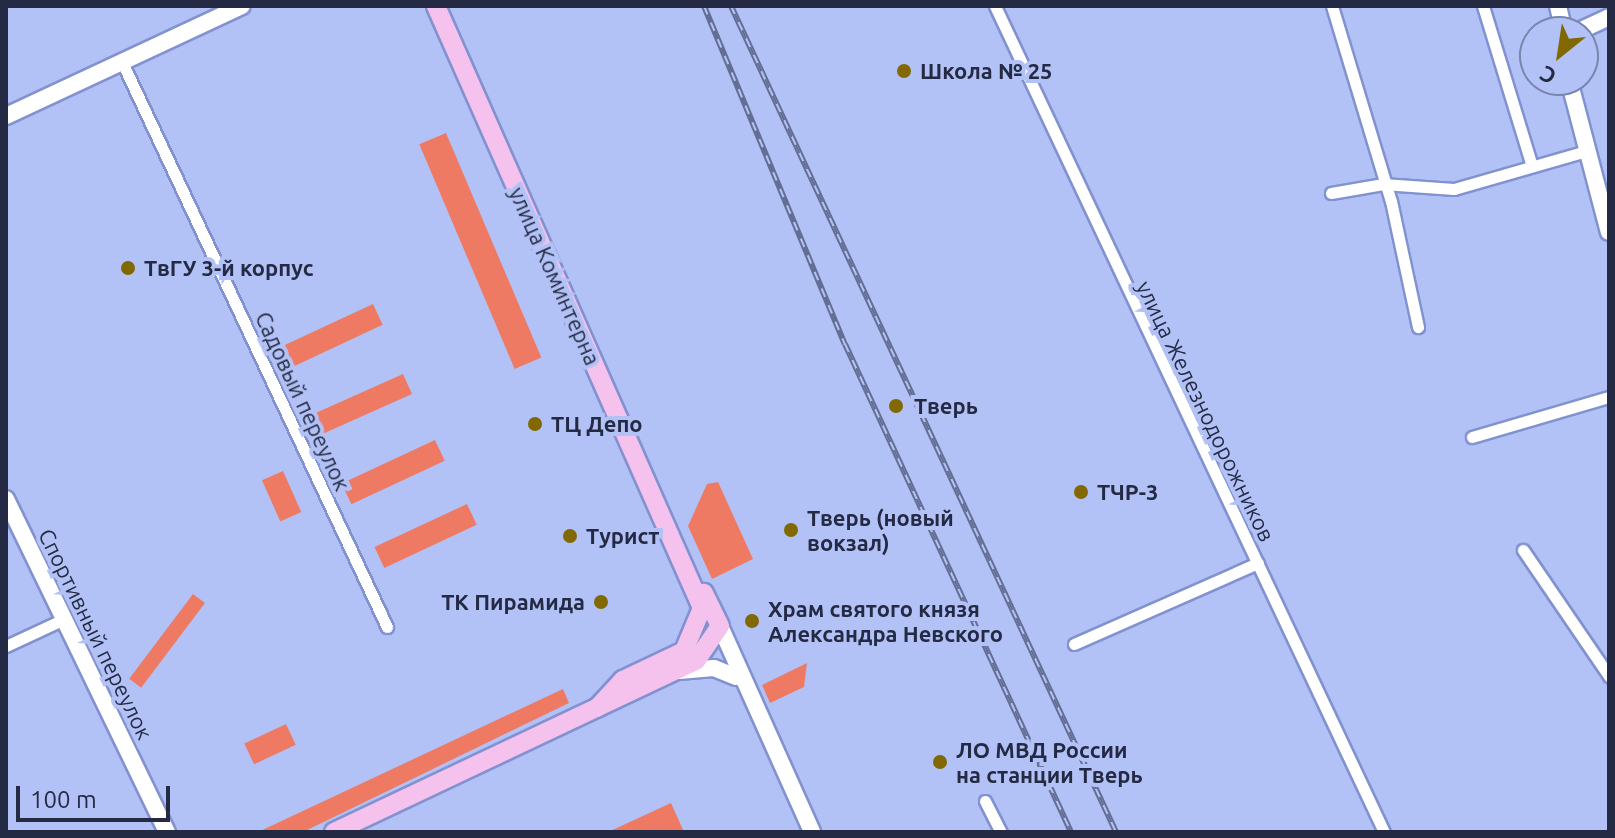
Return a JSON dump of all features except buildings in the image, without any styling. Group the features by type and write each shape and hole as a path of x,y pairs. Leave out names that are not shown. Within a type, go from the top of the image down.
{"main road":[{"name":"улица Коминтерна","path":"436,6 717,640"},
{"name":"улица Коминтерна","path":"676,546 702,608"},
{"path":"597,708 623,680 684,651 702,608"},
{"path":"334,832 673,672 717,640"}],"street":[{"path":"6,116 242,6"},
{"name":"улица Железнодорожников","path":"995,6 1384,832"},
{"path":"1332,6 1383,184 1418,327"},
{"path":"1483,6 1532,166"},
{"name":"Садовый переулок","path":"122,62 387,627"},
{"path":"1572,96 1583,152 1609,232"},
{"path":"1331,193 1383,184 1454,189 1583,152"},
{"path":"1472,437 1609,397"},
{"name":"Спортивный переулок","path":"6,499 167,832"},
{"path":"1523,550 1609,676"},
{"path":"1074,644 1258,563"},
{"name":"улица Коминтерна","path":"702,608 763,723 812,832"},
{"path":"6,646 64,619"},
{"path":"684,651 717,640 737,671"},
{"path":"673,672 714,668 737,671"},
{"path":"985,801 1001,832"}],"shaded area":[{"path":"446,133 541,358 515,369 419,144"},
{"path":"373,304 383,325 288,369 278,348"},
{"path":"403,374 412,394 318,436 309,416"},
{"path":"435,440 445,461 351,504 342,484"},
{"path":"283,471 301,512 280,521 262,480"},
{"path":"718,482 753,559 712,579 688,526 707,484"},
{"path":"467,504 477,525 384,568 375,547"},
{"path":"193,594 205,603 141,688 129,679"},
{"path":"807,663 804,687 770,703 762,685"},
{"path":"563,689 569,703 303,832 258,832"},
{"path":"286,724 296,745 254,764 244,743"},
{"path":"671,803 684,832 608,832"}],"railway":[{"path":"704,6 845,344 1071,832"},
{"path":"731,6 1116,832"}],"place":[{"name":"Школа № 25","path":"904,71"},
{"name":"ТвГУ 3-й корпус","path":"128,268"},
{"name":"Тверь","path":"896,406"},
{"name":"ТЦ Депо","path":"535,424"},
{"name":"ТЧР-3","path":"1081,492"},
{"name":"Тверь (новый вокзал)","path":"791,530"},
{"name":"Турист","path":"570,536"},
{"name":"ТК Пирамида","path":"601,602"},
{"name":"Храм святого князя Александра Невского","path":"752,621"},
{"name":"ЛО МВД России на станции Тверь","path":"940,762"}]}
